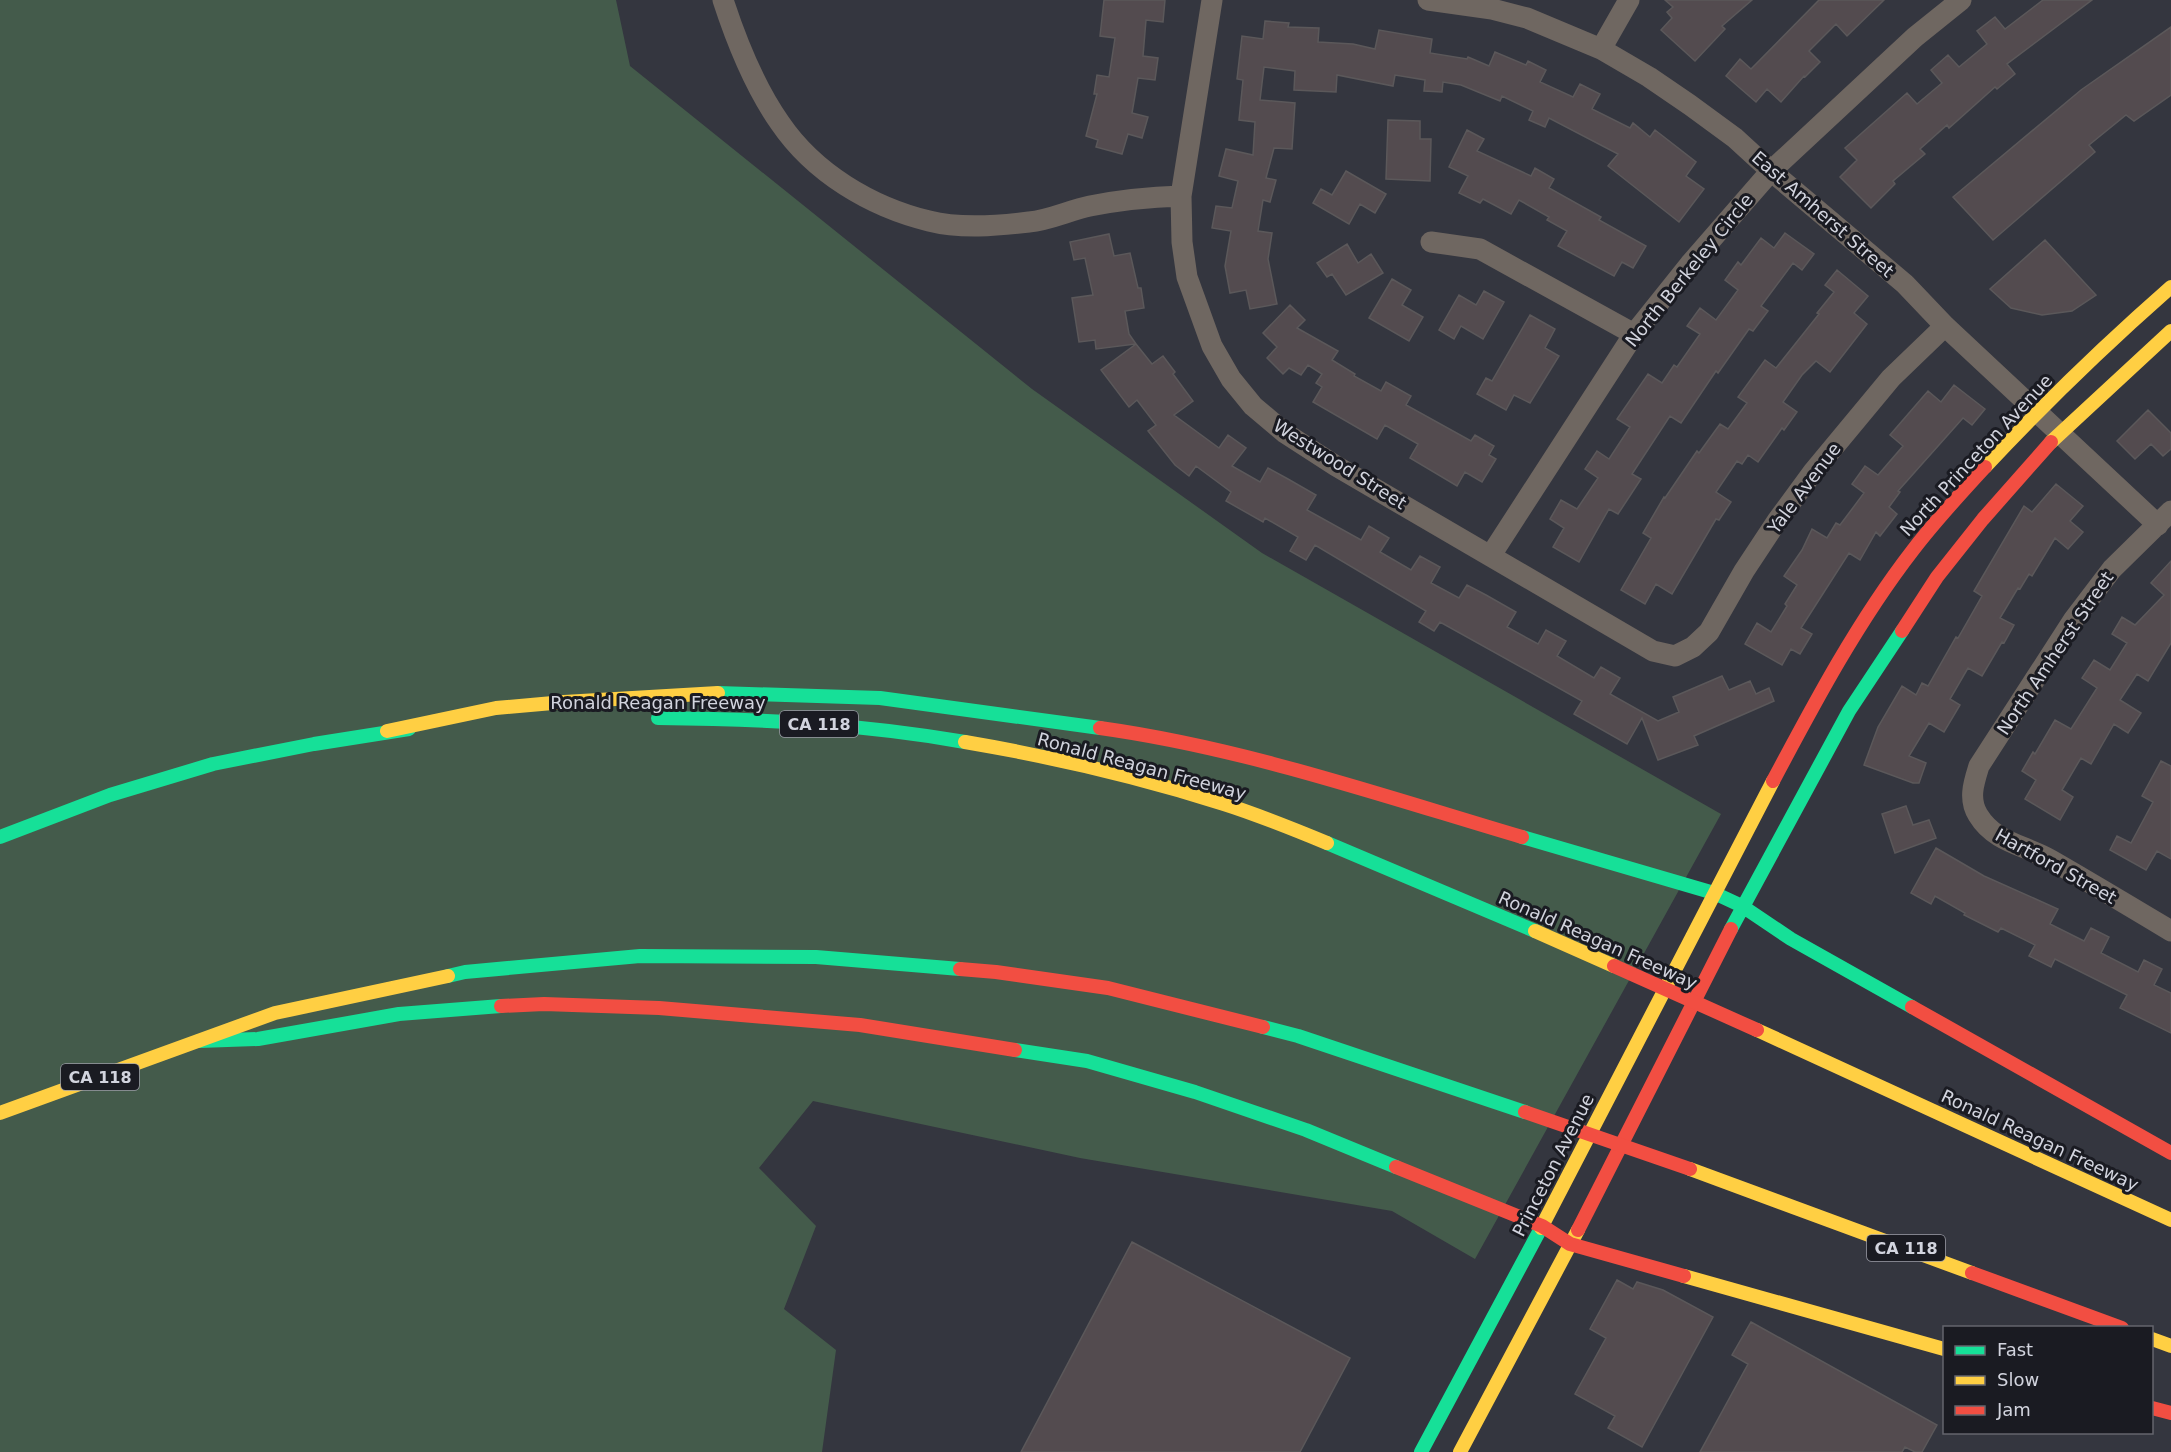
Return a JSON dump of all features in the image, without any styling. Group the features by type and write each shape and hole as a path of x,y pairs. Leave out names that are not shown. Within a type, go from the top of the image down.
{"main road":[{"name":"North Princeton Avenue","path":"1714,893 1805,721 1854,636 1912,551 1953,501 2037,411 2171,287"},
{"path":"1465,1450 1742,906 1849,711 1893,641 1937,577 2036,456 2171,331"},
{"path":"0,837 110,795 213,764 496,708 725,693 880,698 1140,734 1249,758 1714,893 1742,906 1791,939 2171,1154"},
{"name":"Ronald Reagan Freeway","path":"639,718 708,717 795,721 952,739 1077,763 1226,804 1379,862 1757,1030 2171,1220"},
{"path":"387,731 490,724"},
{"name":"Princeton Avenue","path":"1421,1452 1542,1226 1714,893"},
{"name":"CA 118","path":"0,1113 275,1013 465,972 640,956 816,957 996,972 1108,988 1298,1036 1690,1169 2117,1326"},
{"path":"200,1041 258,1039 399,1014 445,1009 544,1004 670,1009 860,1025 1087,1061 1195,1092 1306,1130 1542,1226 1570,1244 1943,1349"},
{"path":"2153,1339 2171,1346"},
{"path":"2153,1408 2171,1413"}],"street":[{"path":"723,0 734,34 758,88 780,124 805,154 836,180 889,208 930,222 994,225 1032,222 1088,206 1142,197 1181,196"},
{"name":"Westwood Street","path":"1212,0 1181,196 1182,242 1187,277 1212,346 1231,379 1253,406 1285,433 1336,466 1653,651 1675,656"},
{"name":"East Amherst Street","path":"1428,0 1492,9 1527,18 1601,49 1649,77 1690,105 1735,138 1905,284 1945,326 2059,433 2165,518"},
{"path":"1601,49 1629,0"},
{"name":"North Berkeley Circle","path":"1491,555 1634,334 1690,264 1771,171 1915,37 1961,0"},
{"path":"1431,242 1480,249 1634,334"},
{"name":"Yale Avenue","path":"1675,656 1694,647 1709,632 1749,563 1807,480 1891,378 1945,326"},
{"name":"North Amherst Street","path":"1976,813 1971,790 1979,766 2074,620 2099,586 2112,569 2165,518"},
{"name":"Hartford Street","path":"1976,813 1991,832 2014,846 2048,858 2171,931"},
{"path":"1432,1430 1465,1450"}],"green space":[{"path":"0,0 616,0 630,66 1032,389 1262,553 1721,814 1475,1259 1392,1211 1080,1158 813,1101 759,1168 816,1226 784,1309 836,1350 822,1452 0,1452"}],"building":[{"path":"1104,0 1165,0 1163,22 1146,20 1143,56 1158,58 1155,80 1138,78 1132,113 1148,117 1142,138 1128,134 1122,154 1096,147 1098,140 1086,136 1097,94 1094,94 1097,75 1109,77 1115,38 1100,36"},
{"path":"1665,0 1752,0 1722,26 1725,29 1695,61 1661,30 1672,18 1667,12 1673,7"},
{"path":"1819,0 1884,0 1847,36 1836,24 1809,51 1820,62 1781,102 1767,89 1756,102 1726,76 1740,59 1751,69"},
{"path":"2043,0 2092,0 2007,64 2015,74 1997,89 1995,87 1949,128 1947,125 1920,149 1925,154 1893,181 1895,184 1871,208 1840,177 1857,160 1845,148 1907,93 1917,104 1942,83 1931,70 1948,55 1959,67 1987,44 1977,31 1995,17 2005,29"},
{"path":"1265,21 1289,23 1288,27 1319,28 1318,42 1353,44 1375,49 1379,30 1432,39 1430,53 1467,59 1468,57 1489,66 1495,52 1526,65 1528,61 1546,70 1540,82 1573,97 1580,84 1600,94 1592,109 1630,128 1633,123 1650,137 1655,130 1696,162 1686,176 1704,189 1679,222 1608,166 1618,154 1549,118 1545,127 1529,120 1533,111 1502,96 1500,101 1461,85 1443,82 1442,92 1424,91 1425,80 1395,75 1393,86 1337,75 1336,92 1294,90 1295,71 1264,67 1260,100 1295,103 1292,149 1274,148 1266,178 1276,180 1270,202 1263,200 1258,231 1272,233 1268,259 1277,304 1250,309 1246,290 1230,293 1225,266 1231,231 1212,228 1216,206 1232,208 1238,181 1219,176 1226,149 1253,155 1255,122 1239,120 1243,80 1237,79 1242,36 1263,39"},
{"path":"2171,27 2171,95 2134,121 2126,115 2089,145 2095,152 1993,240 1953,197 2081,90"},
{"path":"1388,120 1420,121 1420,139 1431,139 1430,181 1386,179"},
{"path":"1467,130 1484,139 1477,151 1531,176 1535,168 1554,179 1549,188 1601,217 1599,220 1646,246 1633,268 1622,262 1614,276 1558,246 1567,231 1547,220 1549,217 1519,200 1511,214 1483,199 1480,203 1459,193 1468,176 1449,167"},
{"path":"1346,171 1386,194 1375,213 1360,204 1349,224 1313,203 1321,189 1332,195"},
{"path":"1785,233 1814,254 1802,270 1793,263 1761,306 1768,311 1753,331 1749,329 1718,373 1716,371 1681,423 1670,416 1632,474 1641,479 1618,514 1609,509 1579,562 1553,547 1564,528 1550,519 1561,500 1577,509 1598,478 1585,469 1597,451 1609,459 1630,427 1617,419 1648,374 1662,383 1674,365 1677,367 1700,334 1687,326 1700,308 1716,320 1738,290 1725,280 1738,262 1741,265 1761,238 1774,248"},
{"path":"1109,234 1114,256 1130,253 1138,288 1141,288 1144,308 1125,311 1129,334 1136,344 1096,349 1095,340 1079,342 1072,298 1093,295 1085,258 1074,260 1070,242"},
{"path":"2045,240 2096,295 2072,311 2042,315 2011,308 1990,289"},
{"path":"1347,244 1358,263 1371,254 1383,273 1346,295 1332,274 1327,277 1317,263"},
{"path":"1837,270 1868,296 1854,313 1867,324 1830,372 1816,361 1802,375 1783,402 1797,412 1784,430 1782,428 1758,462 1748,455 1742,464 1737,461 1716,492 1731,502 1719,520 1716,519 1672,594 1656,584 1645,604 1621,590 1651,538 1643,533 1664,497 1697,451 1699,453 1720,424 1728,429 1747,403 1738,397 1765,360 1776,368 1819,314 1817,313 1834,292 1825,285"},
{"path":"1392,279 1411,290 1402,305 1423,317 1409,341 1369,318"},
{"path":"1484,291 1504,302 1483,339 1461,326 1454,339 1439,330 1459,295 1476,305"},
{"path":"1290,305 1305,320 1297,328 1338,351 1332,360 1355,374 1354,376 1381,391 1386,382 1411,396 1406,405 1471,441 1475,435 1494,446 1489,455 1496,459 1482,482 1465,472 1457,486 1410,458 1418,444 1385,425 1377,439 1313,402 1322,387 1316,383 1322,374 1308,365 1301,375 1289,368 1283,374 1267,358 1277,347 1263,333"},
{"path":"1530,315 1555,329 1545,348 1559,356 1530,403 1514,395 1506,410 1477,394 1486,378 1492,381"},
{"path":"1136,344 1152,364 1163,356 1193,401 1174,415 1219,448 1228,435 1246,448 1232,466 1260,482 1268,468 1316,495 1307,510 1361,540 1369,526 1389,538 1380,552 1411,570 1420,556 1440,567 1431,583 1459,598 1467,585 1516,612 1507,627 1538,644 1546,630 1566,641 1557,656 1594,678 1601,667 1620,678 1610,694 1658,721 1679,712 1673,697 1722,676 1729,690 1750,681 1756,694 1769,688 1774,701 1694,736 1698,745 1658,760 1642,718 1627,744 1574,714 1582,701 1440,622 1434,631 1419,622 1426,611 1315,545 1306,560 1290,551 1298,537 1265,518 1263,522 1226,501 1231,492 1196,466 1189,476 1175,465 1148,431 1156,425 1137,400 1129,407 1101,370"},
{"path":"1954,385 1985,409 1972,425 1963,418 1898,491 1900,492 1889,507 1897,514 1880,536 1876,532 1860,560 1849,553 1801,628 1812,634 1800,654 1791,649 1782,665 1745,644 1757,623 1771,632 1787,606 1785,604 1797,585 1784,576 1802,550 1812,529 1827,538 1836,523 1840,525 1864,493 1852,484 1865,466 1878,475 1903,446 1890,435 1928,391 1941,402"},
{"path":"2148,410 2171,433 2171,449 2163,456 2151,444 2135,459 2117,441"},
{"path":"2056,484 2083,506 2070,521 2083,532 2068,549 2055,538 2032,576 2029,574 2020,589 2018,588 2000,618 2014,625 2004,643 2002,642 1982,676 1968,668 1950,699 1960,705 1944,732 1929,723 1909,756 1926,763 1919,783 1913,783 1864,765 1878,727 1902,686 1916,695 1922,683 1928,686 1956,637 1958,638 1982,596 1974,591 2024,506 2032,512"},
{"path":"2171,561 2171,643 2148,681 2137,674 2120,700 2141,713 2128,733 2114,724 2091,764 2081,758 2062,790 2073,797 2060,820 2025,799 2036,780 2022,771 2055,720 2071,729 2097,688 2082,678 2094,660 2110,670 2127,643 2112,634 2122,617 2135,625 2164,595 2151,583"},
{"path":"2161,761 2171,766 2171,859 2157,851 2146,870 2110,850 2117,836 2131,843 2153,802 2142,796"},
{"path":"1906,806 1913,825 1929,820 1936,838 1895,853 1882,814"},
{"path":"1936,848 1984,876 2058,909 2050,924 2084,941 2091,928 2109,937 2101,953 2138,972 2144,960 2162,969 2154,985 2171,993 2171,1033 2120,1008 2127,995 2055,959 2051,967 2029,956 2035,945 2001,928 1998,932 1964,915 1965,913 1935,896 1931,904 1911,893"},
{"path":"1132,1242 1350,1358 1300,1452 1021,1452"},
{"path":"1617,1280 1633,1289 1637,1282 1663,1290 1713,1317 1642,1447 1608,1428 1615,1416 1575,1394 1606,1338 1590,1329"},
{"path":"1751,1322 1937,1425 1922,1452 1915,1452 1905,1447 1902,1452 1700,1452 1748,1364 1732,1355"}],"traffic: fast":[{"path":"1731,929 1849,711 1902,631"},
{"path":"718,693 880,698 1100,728"},
{"path":"658,718 812,724 888,731 965,742"},
{"path":"0,837 110,795 213,764 314,744 409,729"},
{"path":"1522,837 1714,893 1742,906 1791,939 1912,1007"},
{"path":"1327,843 1535,931"},
{"path":"448,976 465,972 640,956 816,957 960,969"},
{"path":"199,1041 258,1039 399,1014 501,1006"},
{"path":"1263,1027 1298,1036 1525,1112"},
{"path":"1015,1050 1087,1061 1195,1092 1306,1130 1396,1167"},
{"path":"1421,1452 1541,1228"}],"traffic: slow":[{"path":"1985,467 2076,375 2171,287"},
{"path":"2051,442 2171,331"},
{"path":"387,731 496,708 718,693"},
{"path":"965,742 1128,776 1224,804 1327,843"},
{"path":"1541,1228 1773,781"},
{"path":"1535,931 1614,966"},
{"path":"0,1113 275,1013 448,976"},
{"path":"1757,1030 2171,1220"},
{"path":"1690,1169 1972,1273"},
{"path":"1460,1452 1578,1230"},
{"path":"1684,1276 1943,1349"},
{"path":"2153,1339 2171,1346"}],"traffic: jam":[{"path":"1902,631 1937,577 1983,519 2051,442"},
{"path":"1773,781 1821,692 1874,605 1921,539 1985,467"},
{"path":"1100,728 1260,760 1522,837"},
{"path":"1578,1230 1731,929"},
{"path":"1614,966 1757,1030"},
{"path":"960,969 1108,988 1263,1027"},
{"path":"501,1006 544,1004 659,1008 860,1025 1015,1050"},
{"path":"1912,1007 2171,1153"},
{"path":"1525,1112 1690,1169"},
{"path":"1396,1167 1542,1226 1570,1244 1684,1276"},
{"path":"1972,1273 2117,1326"},
{"path":"2153,1408 2171,1413"}]}
